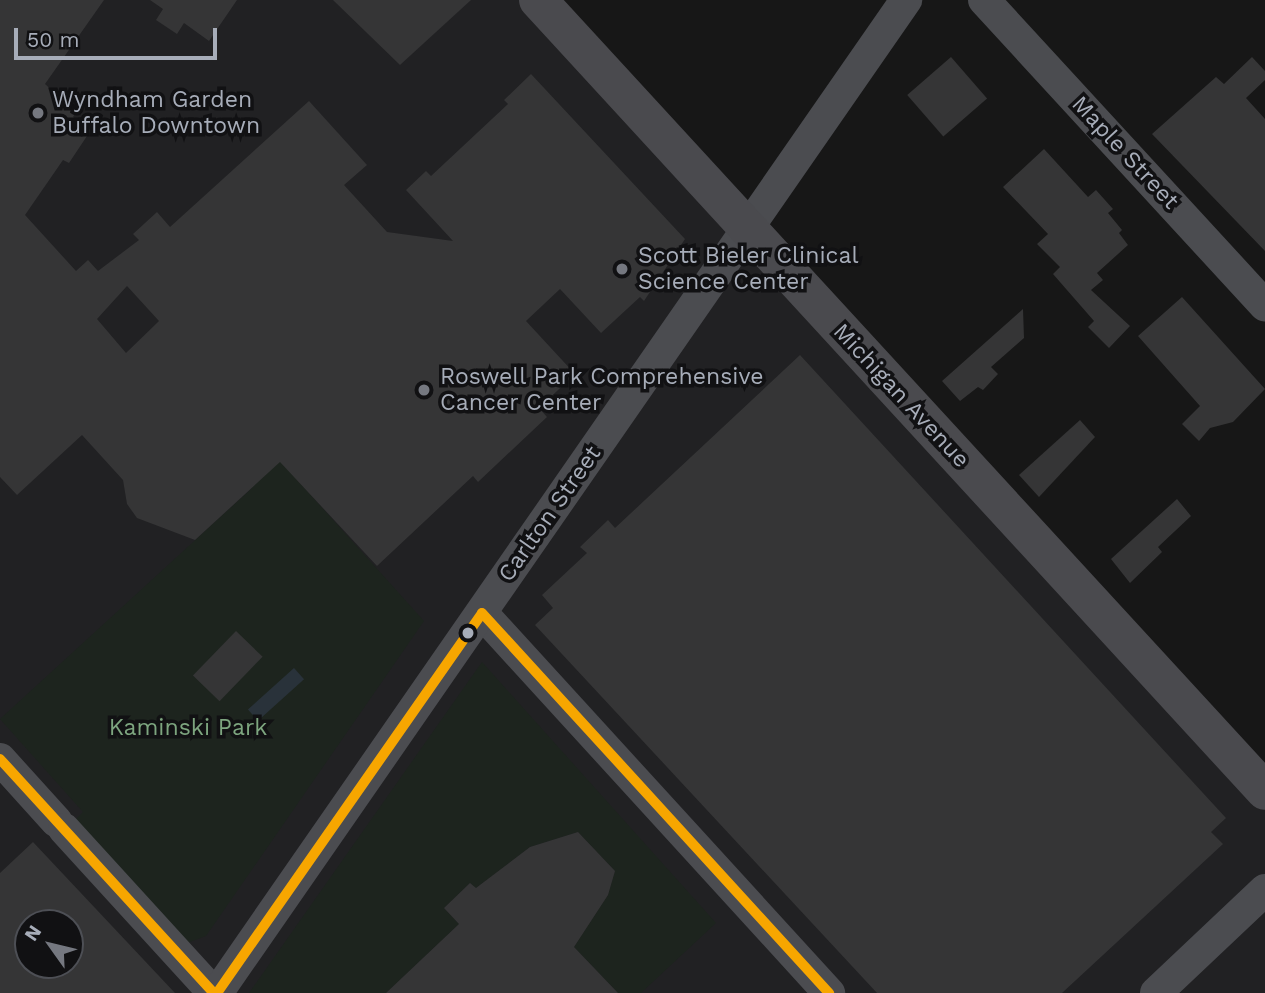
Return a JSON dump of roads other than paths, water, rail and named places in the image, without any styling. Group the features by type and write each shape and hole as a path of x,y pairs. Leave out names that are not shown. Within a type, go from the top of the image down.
{"street":[{"name":"Michigan Avenue","path":"538,0 1265,791"},
{"name":"Carlton Street","path":"216,993 906,0"},
{"name":"Maple Street","path":"984,0 1265,306"},
{"path":"482,613 829,993"},
{"path":"0,759 216,993"},
{"path":"1156,993 1265,890"}],"place":[{"name":"Wyndham Garden Buffalo Downtown","path":"38,113"},
{"name":"Scott Bieler Clinical Science Center","path":"622,269"},
{"name":"Roswell Park Comprehensive Cancer Center","path":"424,390"}],"park label":[{"name":"Kaminski Park","path":"188,728"}]}
